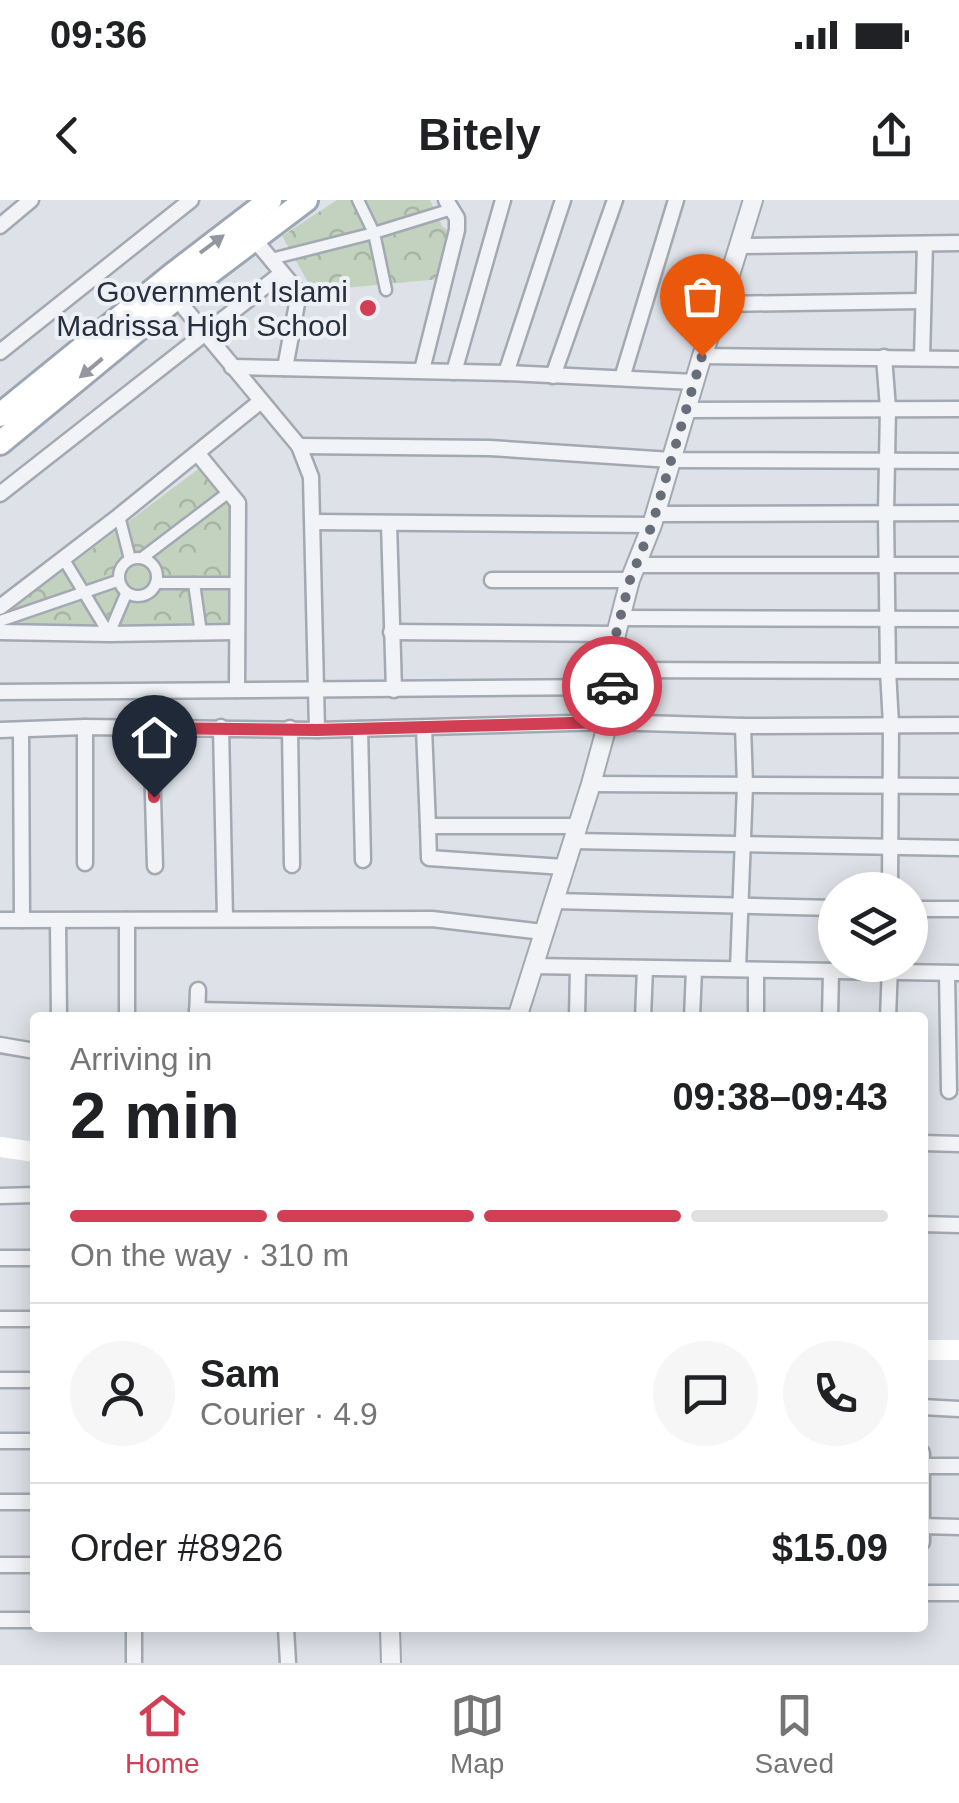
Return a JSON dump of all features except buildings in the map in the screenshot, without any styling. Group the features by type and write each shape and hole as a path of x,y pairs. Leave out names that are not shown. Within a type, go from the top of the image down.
{"main road":[{"path":"0,415 268,200"},
{"path":"0,443 176,298 306,200"},
{"path":"0,1146 30,1151"},
{"path":"928,1350 959,1350"}],"street":[{"path":"0,226 32,200"},
{"path":"0,352 191,200"},
{"path":"358,200 374,233 386,290"},
{"path":"454,372 503,200"},
{"path":"506,373 563,200"},
{"path":"553,376 615,200"},
{"path":"622,378 676,200"},
{"path":"518,1012 608,722 619,626 634,572 753,200"},
{"path":"270,258 374,233 449,205 457,230 422,370"},
{"path":"254,239 299,293 285,368"},
{"path":"740,246 959,243"},
{"path":"922,358 925,244"},
{"path":"0,494 282,273"},
{"path":"176,298 299,446 311,477 317,730"},
{"path":"721,304 922,301"},
{"path":"702,356 959,359"},
{"path":"884,358 888,408 890,872"},
{"path":"232,366 694,382"},
{"path":"0,607 262,401"},
{"path":"686,410 959,409"},
{"path":"299,446 490,448 671,460 959,461"},
{"path":"198,454 238,503 237,690"},
{"path":"136,559 149,560 158,573 154,588 141,597 126,594 118,580 121,566 229,492"},
{"path":"314,522 959,513"},
{"path":"119,516 136,559"},
{"path":"389,523 394,690"},
{"path":"63,558 108,634"},
{"path":"492,580 634,572 959,564"},
{"path":"0,621 118,580"},
{"path":"156,583 237,583"},
{"path":"194,583 201,633"},
{"path":"108,634 126,594"},
{"path":"391,632 959,619"},
{"path":"0,632 236,632"},
{"path":"0,692 394,690 612,678 959,671"},
{"path":"0,730 317,730 608,722 959,725"},
{"path":"738,969 745,785 742,726"},
{"path":"85,728 86,863"},
{"path":"151,728 156,866"},
{"path":"220,728 225,919"},
{"path":"290,728 292,865"},
{"path":"424,728 428,858 564,867"},
{"path":"360,729 363,860"},
{"path":"21,730 22,920"},
{"path":"591,784 959,786"},
{"path":"428,826 743,845 959,848"},
{"path":"554,901 818,908"},
{"path":"928,909 959,909"},
{"path":"0,920 432,919 543,932"},
{"path":"126,1012 127,920"},
{"path":"58,921 59,1012"},
{"path":"532,966 818,970"},
{"path":"577,1012 578,967"},
{"path":"643,1012 645,968"},
{"path":"692,1012 694,969"},
{"path":"756,970 756,1012"},
{"path":"928,971 953,973 949,1091"},
{"path":"830,1012 831,982"},
{"path":"888,1012 889,982"},
{"path":"197,1012 198,990"},
{"path":"0,1045 30,1050"},
{"path":"928,1144 959,1144"},
{"path":"0,1196 30,1195"},
{"path":"928,1224 959,1225"},
{"path":"0,1258 30,1258"},
{"path":"0,1319 30,1318"},
{"path":"0,1380 30,1380"},
{"path":"928,1407 959,1408"},
{"path":"0,1441 30,1441"},
{"path":"928,1466 959,1466"},
{"path":"0,1502 30,1502"},
{"path":"928,1526 959,1526"},
{"path":"0,1565 30,1565"},
{"path":"928,1593 959,1594"},
{"path":"0,1620 30,1620"},
{"path":"134,1632 134,1663"},
{"path":"286,1632 288,1663"},
{"path":"390,1632 391,1663"}],"green space":[{"path":"337,200 430,200 442,226 454,235 440,279 313,291 282,236"},
{"path":"201,467 232,507 230,625 0,632 0,618"}],"way so far":[{"path":"612,686 616,634 630,580 652,525 702,356"}],"place":[{"name":"Government Islami Madrissa High School","path":"368,308"}],"route":[{"path":"154,797 151,728 317,730 608,722 612,686"}]}
